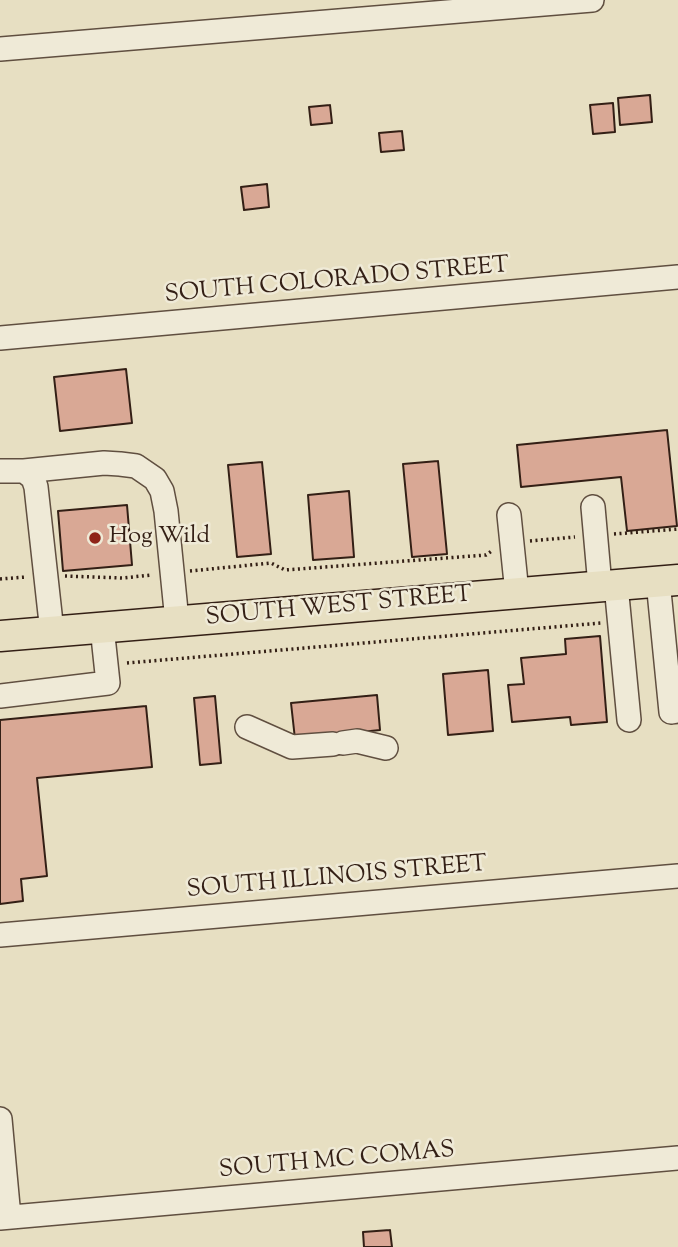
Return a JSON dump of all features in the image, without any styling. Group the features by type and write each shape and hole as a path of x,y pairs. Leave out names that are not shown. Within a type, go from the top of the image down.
{"main road":[{"name":"SOUTH WEST STREET","path":"0,636 668,580"}],"street":[{"path":"0,49 593,0"},
{"name":"SOUTH COLORADO STREET","path":"0,338 678,277"},
{"path":"0,471 104,463 146,471 162,491 166,510 177,621"},
{"path":"24,471 33,478 36,487 51,632"},
{"path":"593,507 595,536 619,621 629,720"},
{"path":"509,515 517,593"},
{"path":"668,580 673,681 671,712 678,711"},
{"path":"0,696 108,683 102,628"},
{"path":"247,727 292,747 357,741 386,748"},
{"name":"SOUTH ILLINOIS STREET","path":"0,935 678,876"},
{"path":"0,1119 5,1218"},
{"name":"SOUTH MC COMAS","path":"5,1218 678,1158"}],"path":[{"path":"0,579 85,575 123,579 271,563 285,570 486,555 503,543 678,529"},
{"path":"106,665 619,621"}],"building":[{"path":"650,95 652,122 620,125 618,98"},
{"path":"613,103 615,132 593,134 590,105"},
{"path":"330,105 332,123 311,125 309,107"},
{"path":"402,131 404,150 381,152 379,133"},
{"path":"267,184 269,207 244,210 241,187"},
{"path":"126,369 132,423 60,431 54,377"},
{"path":"667,430 677,526 627,531 621,477 521,487 517,445"},
{"path":"438,461 447,554 412,557 403,464"},
{"path":"262,462 271,554 237,557 228,465"},
{"path":"349,491 354,557 313,560 308,495"},
{"name":"Hog Wild","path":"127,505 132,565 63,571 58,511"},
{"path":"600,636 607,722 571,725 570,717 512,722 508,685 524,684 521,658 566,654 565,639"},
{"path":"488,670 493,731 448,735 443,674"},
{"path":"377,695 380,730 295,739 291,703"},
{"path":"215,696 221,763 200,765 194,698"},
{"path":"146,706 152,767 37,778 47,876 21,879 23,901 0,904 0,720"},
{"path":"390,1230 392,1247 364,1247 363,1232"}],"place":[{"name":"Hog Wild","path":"95,538"}]}
